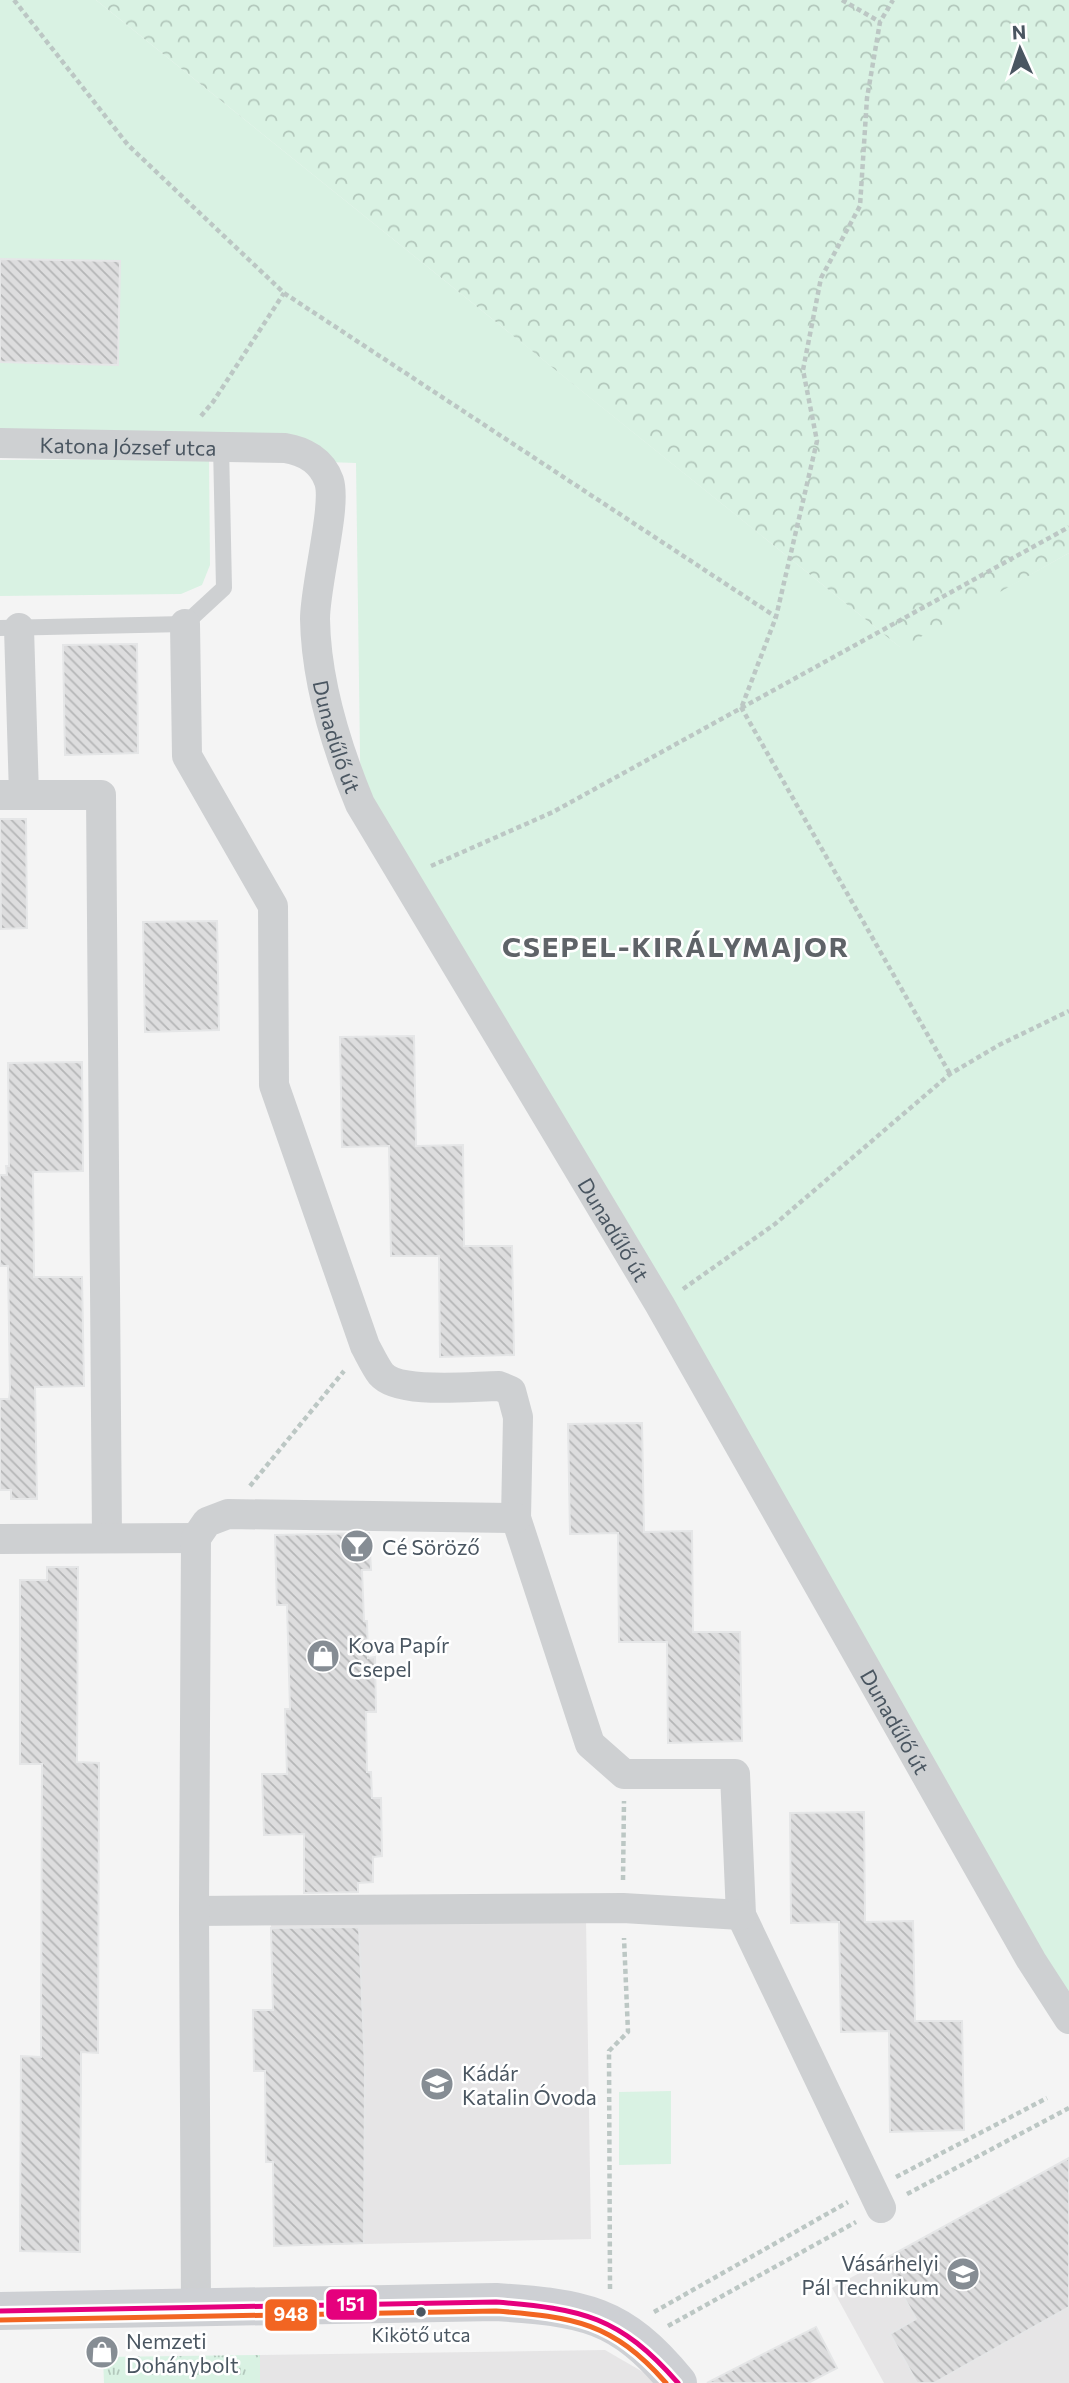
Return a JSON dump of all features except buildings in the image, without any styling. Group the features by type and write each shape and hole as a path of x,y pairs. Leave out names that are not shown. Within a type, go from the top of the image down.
{"street":[{"name":"Katona József utca","path":"0,443 257,447"},
{"name":"Dunadűlő út","path":"257,447 301,451 316,461 329,480 331,497 319,569 316,618 320,673 343,763 360,804 660,1305 1031,1960 1069,2019"},
{"path":"185,624 187,756 273,906 275,1086 365,1346 382,1375 394,1384 412,1387 499,1386 511,1391 518,1417 516,1518 590,1744 624,1774 736,1774 741,1914 877,2198"},
{"path":"10,628 12,795 101,795 107,1537"},
{"path":"196,2309 194,1911 197,1538 207,1522 228,1514 516,1518"},
{"path":"0,1539 197,1538"},
{"path":"194,1911 623,1908 741,1914"},
{"path":"0,2311 496,2302 558,2306 620,2326 642,2330 678,2383"}],"lane":[{"path":"10,628 185,624 224,588 221,445"}],"path":[{"path":"14,0 128,145 284,293 776,617"},
{"path":"842,0 880,22"},
{"path":"741,707 776,617 817,441 803,370 821,278 860,206 867,99 880,22 893,0"},
{"path":"174,445 214,402 284,293"},
{"path":"406,879 553,812 1069,527"},
{"path":"741,707 950,1074"},
{"path":"660,1305 775,1224 950,1074 999,1045 1069,1011"},
{"path":"228,1514 365,1346"},
{"path":"610,2292 609,2051 628,2032 623,1908 624,1774"},
{"path":"642,2330 877,2198 1047,2098"},
{"path":"642,2330 877,2198 1069,2108"},
{"path":"597,2290 621,2297"}],"shaded area":[{"name":"Kádár Katalin Óvoda","path":"586,1919 591,2239 274,2246 273,2190 287,2189 286,2162 266,2162 265,2098 284,2097 284,2071 254,2071 253,2010 285,2010 285,1982 272,1982 271,1924"},
{"name":"Vásárhelyi Pál Technikum","path":"1069,2158 1069,2383 884,2383 832,2288"},
{"path":"605,2350 662,2383 260,2383 260,2355"}],"green space":[{"path":"0,0 96,0 900,647 1069,553 1069,2018 361,826 356,463 0,451"},
{"path":"96,0 1069,0 1069,553 901,648"},
{"path":"209,459 210,565 202,585 181,594 0,596 0,460"},
{"path":"671,2091 671,2164 619,2165 619,2092"},
{"path":"260,2355 260,2383 104,2383 103,2357"}],"transit line":[{"name":"151","path":"0,2311 496,2302 526,2305 553,2308 598,2320 637,2343 678,2383"},
{"name":"948","path":"0,2320 496,2311 523,2313 570,2320 609,2335 628,2347 666,2383"}],"place":[{"name":"Cé Söröző","path":"357,1546"},
{"name":"Kova Papír Csepel","path":"323,1656"},
{"name":"Kádár Katalin Óvoda","path":"437,2084"},
{"name":"Vásárhelyi Pál Technikum","path":"963,2274"},
{"name":"Kikötő utca","path":"421,2312"},
{"name":"Nemzeti Dohánybolt","path":"102,2352"}],"district":[{"name":"CSEPEL-KIRÁLYMAJOR","path":"676,946"}]}
